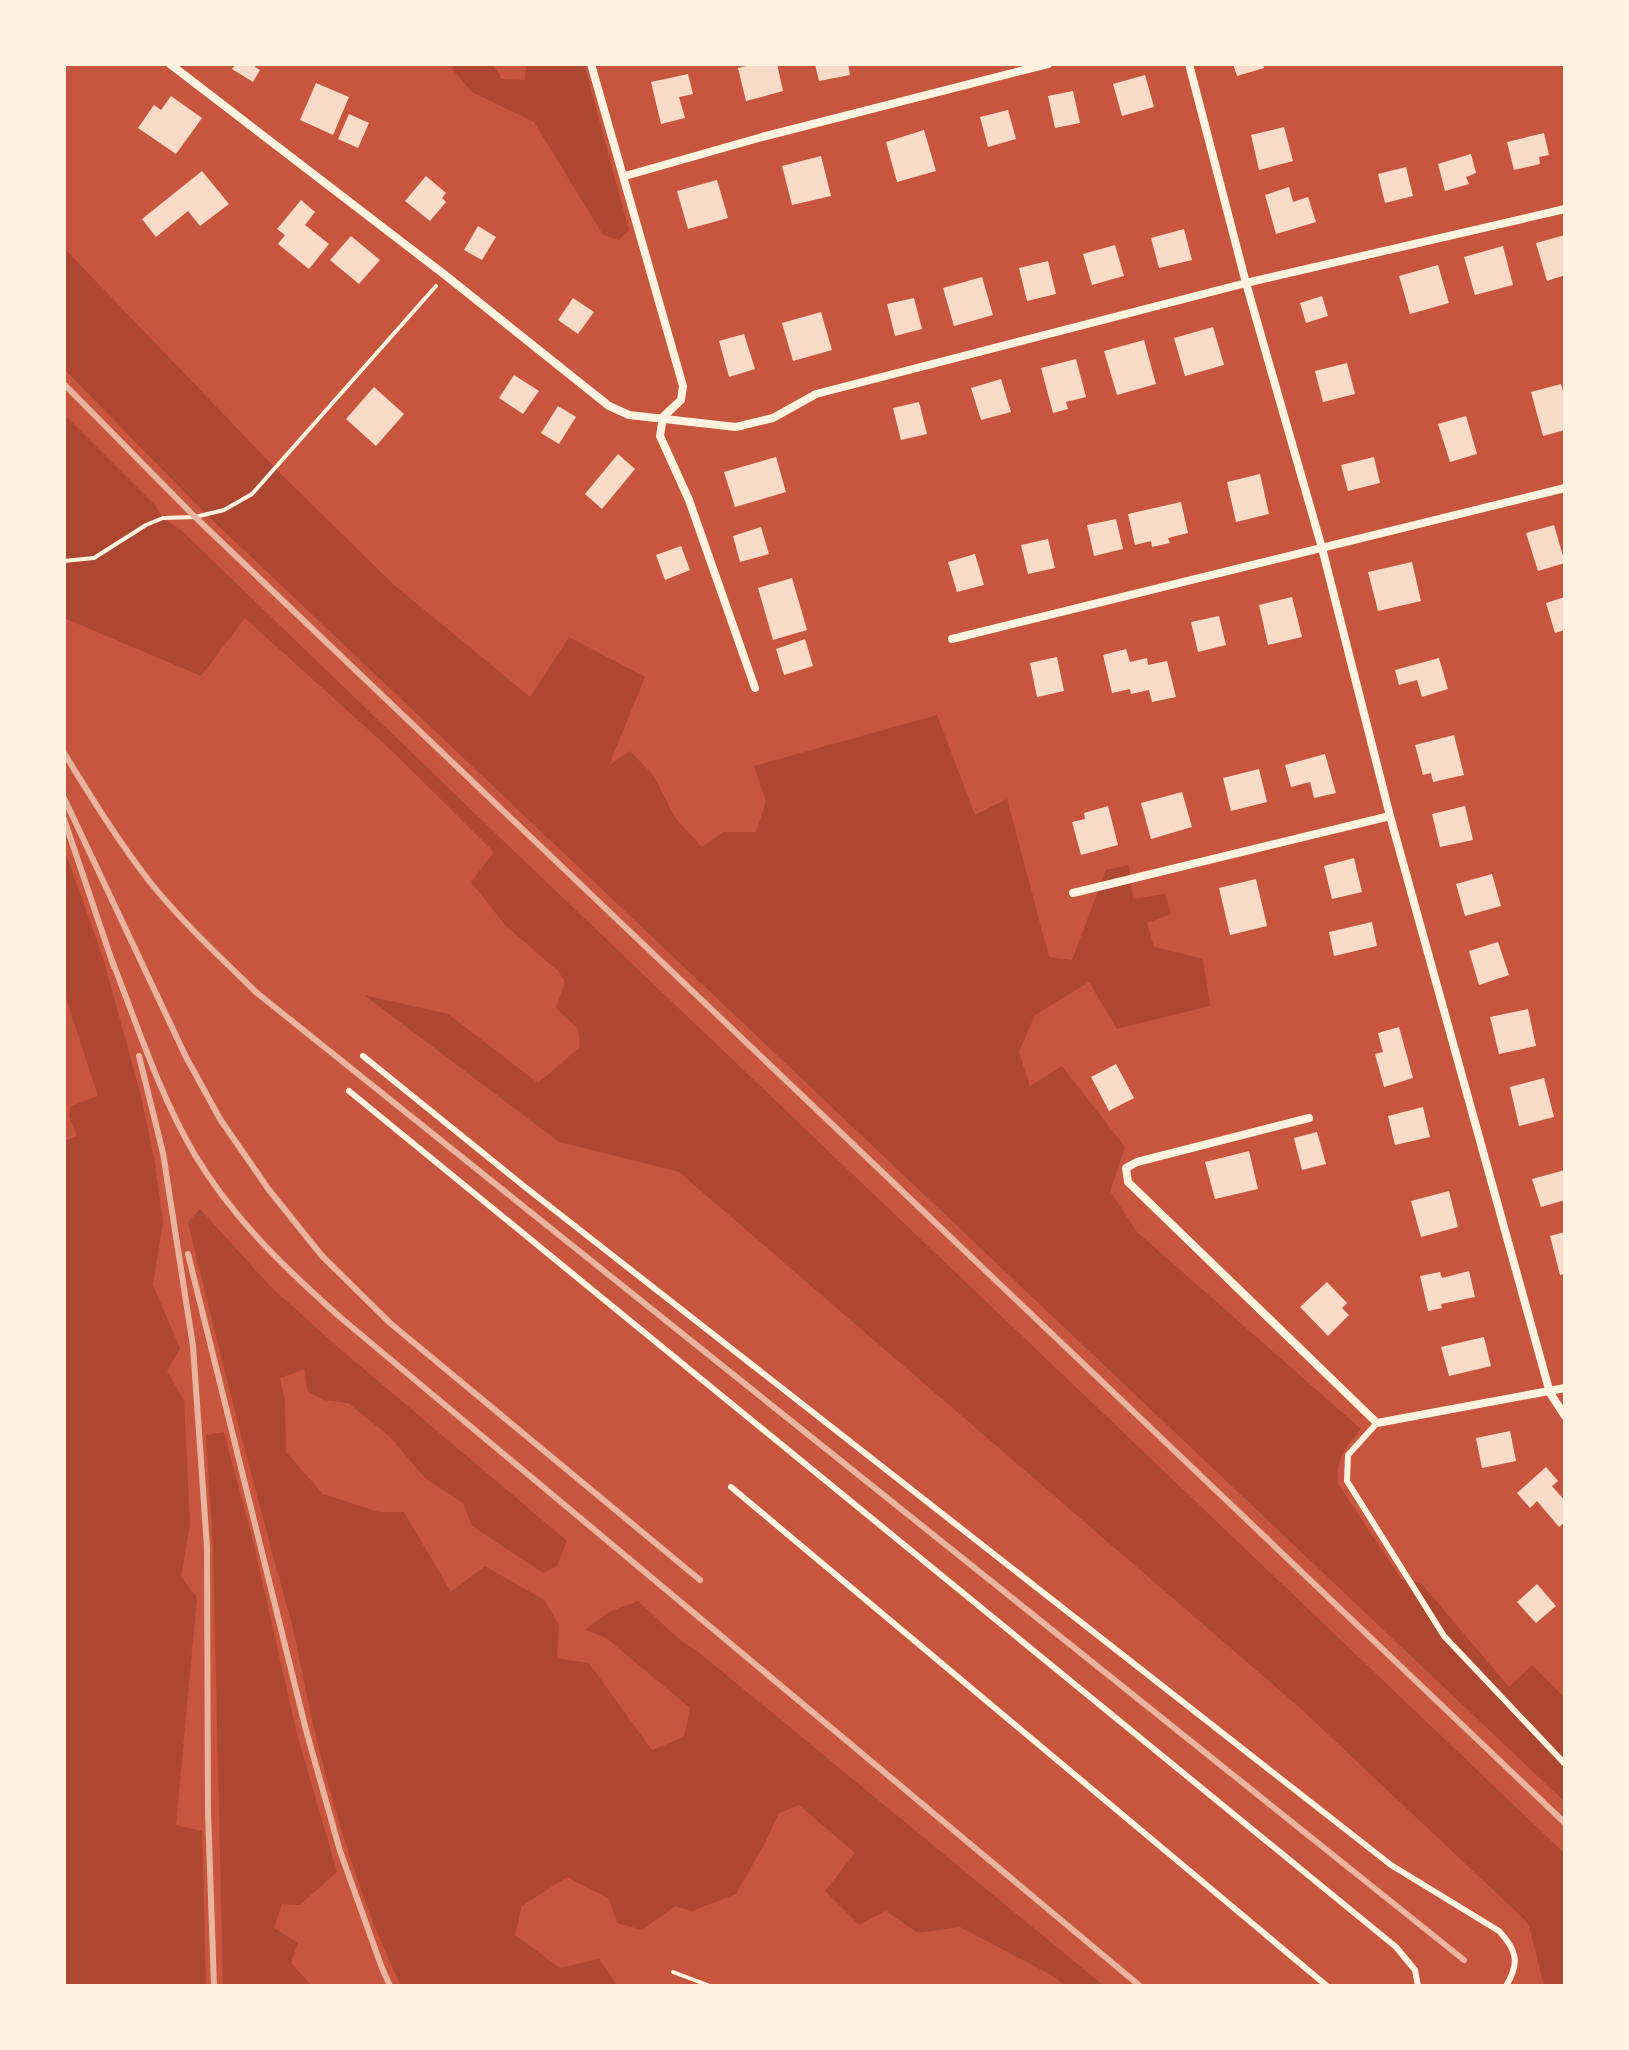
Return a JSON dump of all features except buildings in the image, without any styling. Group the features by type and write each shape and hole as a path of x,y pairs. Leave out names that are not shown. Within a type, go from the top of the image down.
{"street":[{"path":"170,64 445,275 609,406 629,415 736,427 773,418 816,394 1246,283 1565,209"},
{"path":"591,64 683,386 681,400 663,417 660,436 689,500 755,688"},
{"path":"625,176 762,137 1048,64"},
{"path":"1189,64 1246,283 1322,548 1390,816 1550,1393 1565,1416"},
{"path":"952,639 1565,488"},
{"path":"1073,893 1390,816"},
{"path":"1309,1118 1137,1162 1126,1168 1128,1182 1377,1423 1565,1388"}],"lane":[{"path":"363,1056 538,1197 1391,1865 1499,1931 1513,1946 1515,1968 1506,1986"},
{"path":"349,1091 1396,1947 1415,1970 1418,1986"},
{"path":"1377,1423 1348,1455 1347,1481 1444,1636 1565,1764"},
{"path":"731,1487 1327,1986"}],"path":[{"path":"64,561 94,558 146,525 163,518 195,517 224,510 252,494 445,275"},
{"path":"673,1972 710,1986"}],"shaded area":[{"path":"456,64 493,64 502,79 525,80 526,64 584,64 629,230 619,240 603,235 534,122 472,92 452,69"},
{"path":"64,248 279,472 393,584 530,697 569,637 645,677 609,765 630,751 653,775 676,819 702,847 723,832 756,832 766,801 754,766 937,715 975,815 1007,799 1049,957 1072,960 1106,870 1129,865 1133,899 1165,894 1171,914 1147,923 1154,947 1203,959 1210,1006 1117,1029 1089,982 1035,1015 1019,1052 1030,1086 1062,1066 1125,1147 1110,1191 1137,1232 1361,1429 1343,1454 1338,1467 1338,1484 1401,1579 1421,1583 1509,1687 1532,1665 1565,1698 1565,1802 206,514 64,369"},
{"path":"64,414 155,505 163,518 182,531 1565,1854 1565,1986 1544,1986 1529,1926 1524,1919 1299,1707 679,1172 559,1142 364,995 448,1014 538,1083 580,1047 578,1029 556,1008 565,982 558,971 506,926 471,882 494,852 392,751 245,618 201,676 64,618"},
{"path":"64,848 103,958 140,1092 154,1157 163,1222 153,1285 180,1348 167,1371 184,1400 190,1524 181,1577 197,1597 176,1825 202,1831 206,1986 64,1986 64,1141 77,1136 69,1116 71,1106 98,1096 64,992"},
{"path":"200,1209 270,1286 567,1541 557,1566 543,1573 472,1526 463,1503 426,1479 389,1436 348,1403 323,1400 307,1391 305,1369 280,1378 285,1401 286,1452 323,1494 379,1512 404,1512 451,1592 485,1566 544,1600 559,1625 557,1658 589,1663 652,1750 684,1737 690,1708 606,1638 585,1630 609,1612 638,1601 674,1635 1104,1986 1064,1986 1055,1977 960,1927 918,1933 886,1911 859,1925 825,1891 855,1853 799,1805 779,1813 736,1894 692,1911 675,1906 642,1930 617,1923 609,1899 567,1877 522,1906 515,1935 560,1968 599,1959 618,1986 401,1986 362,1892 322,1761 290,1618 188,1222"},
{"path":"224,1432 253,1541 297,1734 337,1872 300,1905 282,1904 274,1928 298,1943 291,1963 312,1986 223,1986 213,1547 206,1435"}],"railway":[{"path":"64,384 195,517 1565,1823"},
{"path":"64,753 150,882 188,925 257,993 1464,1960"},
{"path":"64,798 186,1057 220,1119 269,1190 322,1256 390,1323 700,1580"},
{"path":"64,819 114,967"},
{"path":"111,958 159,1083 182,1132 226,1201 281,1262 341,1318 1140,1986"},
{"path":"139,1056 163,1153 193,1346 207,1547 208,1812 214,1986"},
{"path":"188,1254 306,1730 340,1851 390,1986"}]}
